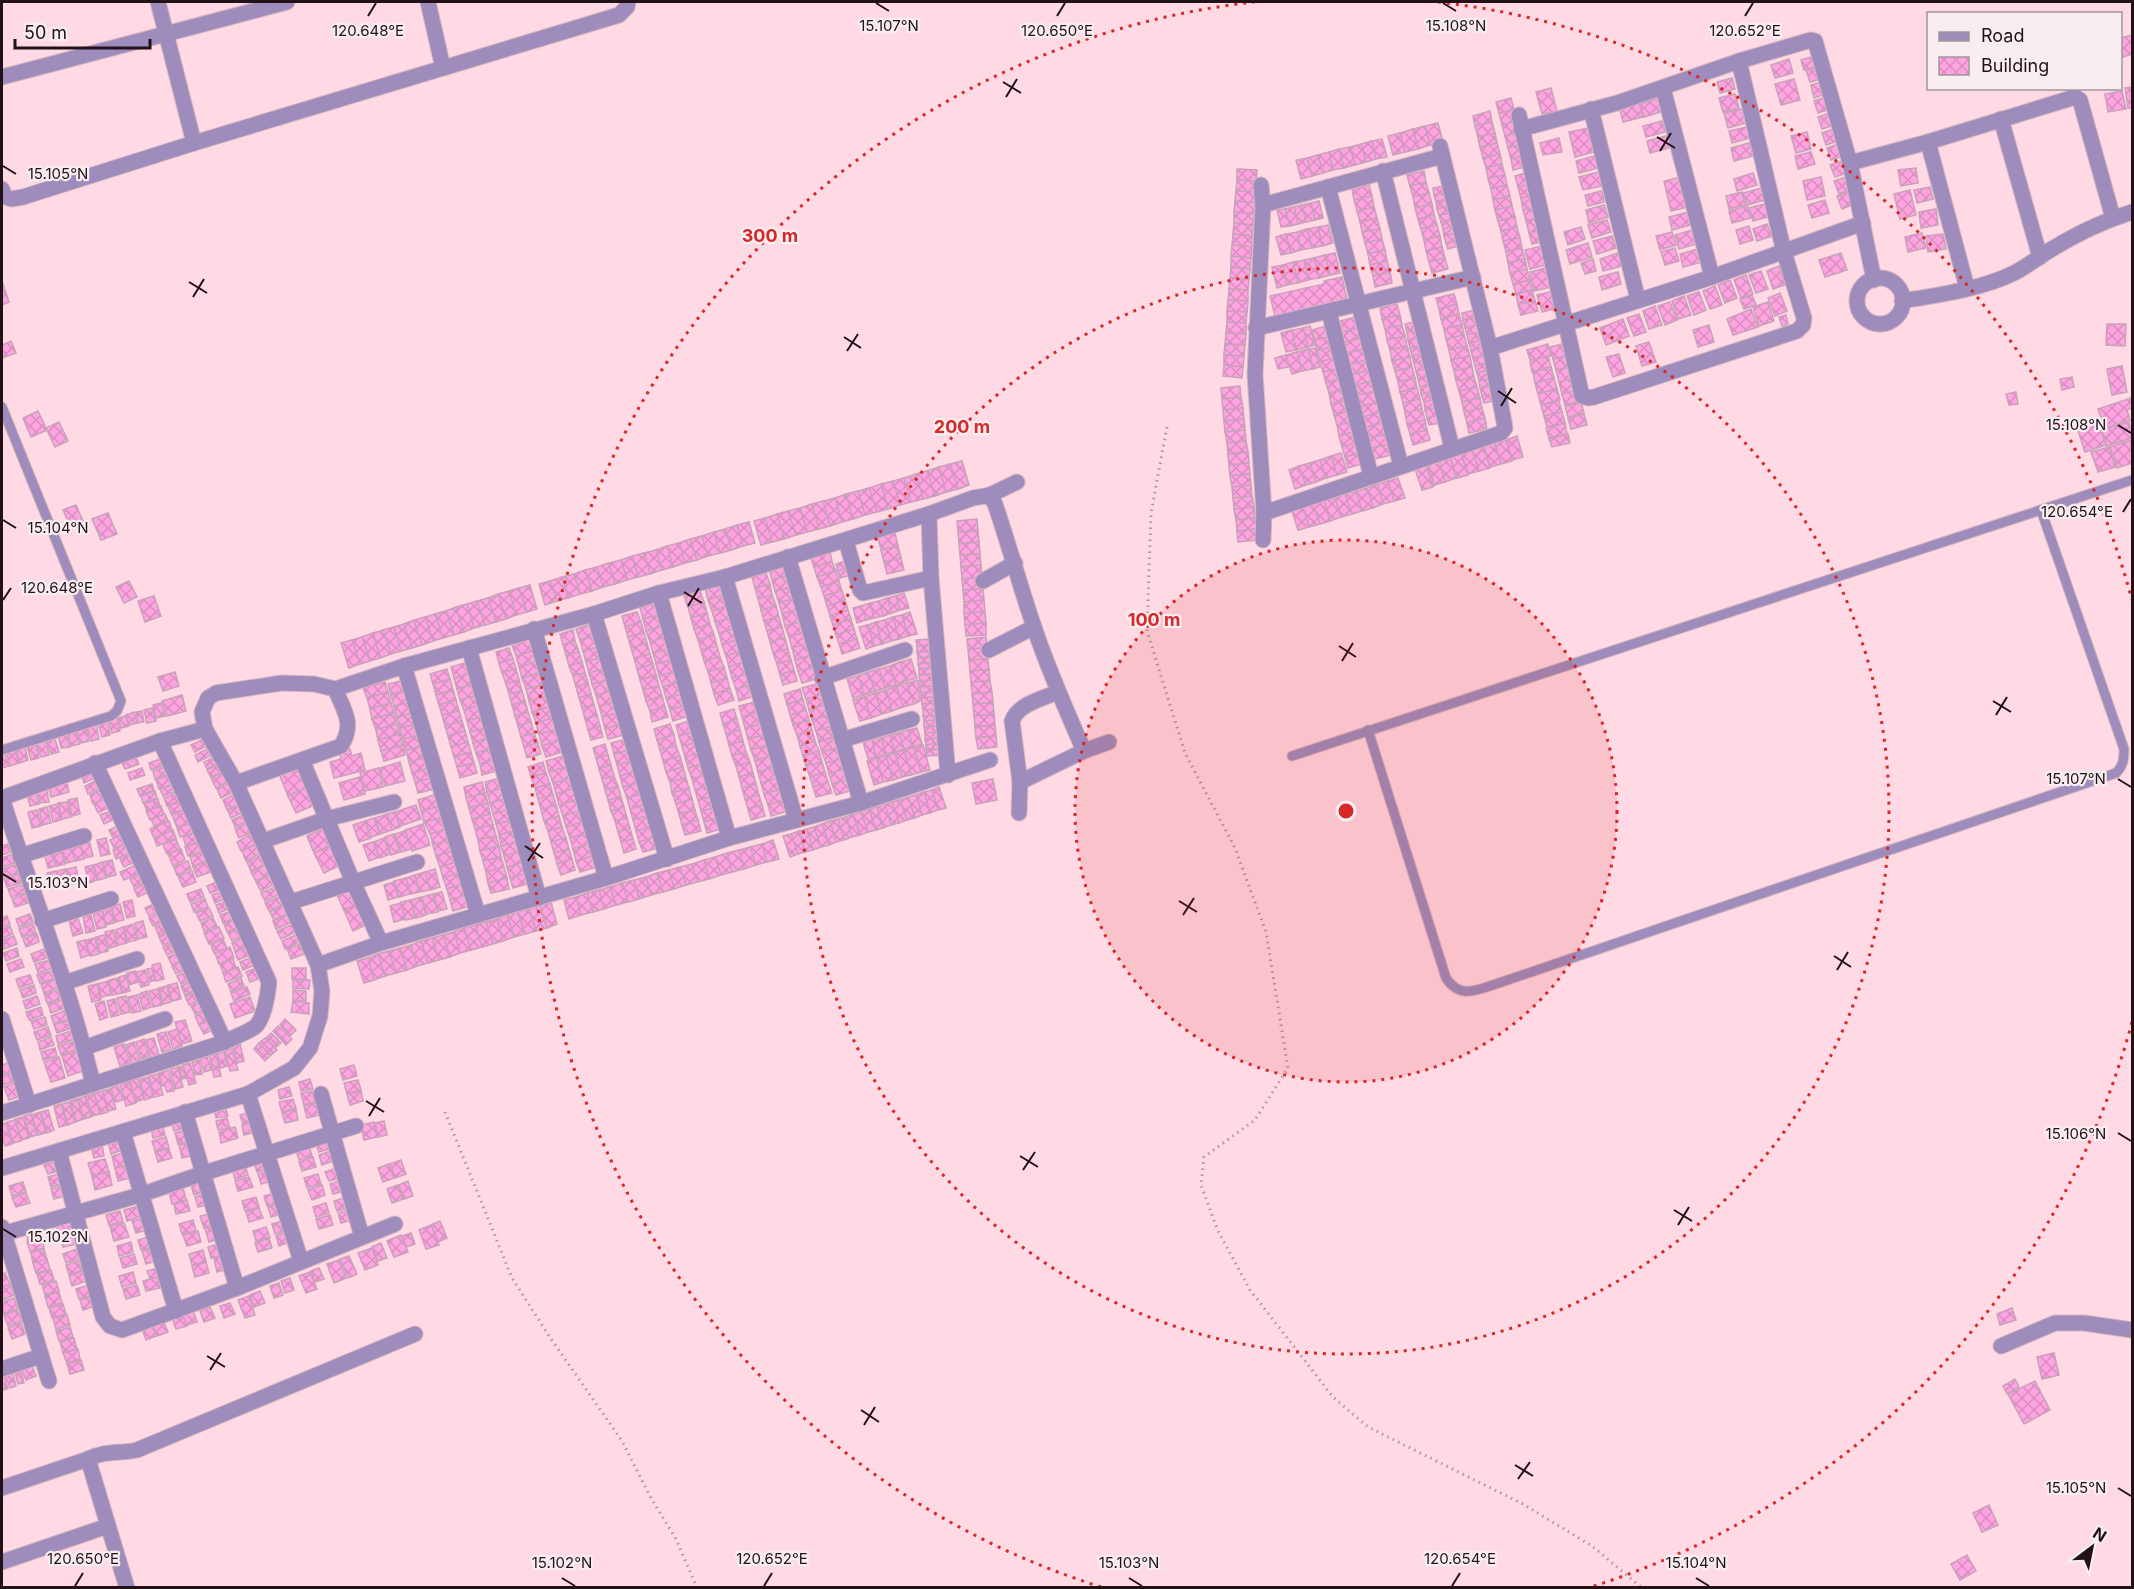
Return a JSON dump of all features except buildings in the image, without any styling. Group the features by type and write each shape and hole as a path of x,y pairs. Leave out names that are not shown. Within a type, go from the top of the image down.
{"street":[{"path":"158,2 194,143"},
{"path":"2,77 287,2"},
{"path":"428,2 443,68"},
{"path":"2,189 5,197 11,199 23,197 619,15 627,7 628,2"},
{"path":"1739,61 1784,252 1804,318 1803,326 1797,331 1588,398 1582,396 1520,122 1591,110 1739,61 1810,40 1815,41 1850,163 1874,280"},
{"path":"1663,88 1712,277"},
{"path":"1850,163 1928,142 2075,97 2080,100 2113,218"},
{"path":"1591,110 1638,300"},
{"path":"2001,119 2040,256"},
{"path":"1928,142 1967,288"},
{"path":"1263,205 1383,171 1441,151 1490,348 1505,428 1501,433 1264,513"},
{"path":"1383,171 1452,448"},
{"path":"1261,185 1263,205 1255,374 1264,513 1263,540"},
{"path":"1328,187 1401,466"},
{"path":"1902,301 1938,296 2012,275 2030,265 2040,256 2113,218 2133,212"},
{"path":"1490,348 1712,277 1863,223"},
{"path":"1256,328 1473,277"},
{"path":"1881,278 1893,282 1901,292 1903,306 1897,317 1886,324 1872,323 1862,316 1857,303 1859,291 1868,281 1874,280 1881,278"},
{"path":"1329,312 1371,476"},
{"path":"2,1168 248,1094 294,1068 310,1048 320,1016 322,991 318,965 236,783 205,729 202,712 207,698 216,693 282,683 314,684 335,689 404,666 846,541 973,498 990,495 1017,482"},
{"path":"990,495 1015,563 1034,627 1058,692 1084,751"},
{"path":"929,514 931,578 948,775"},
{"path":"846,541 860,590 863,593 931,578"},
{"path":"788,557 822,678 861,803"},
{"path":"983,580 1015,563"},
{"path":"725,577 796,820"},
{"path":"659,593 729,838"},
{"path":"594,614 667,858"},
{"path":"989,650 1034,627"},
{"path":"534,629 606,878"},
{"path":"469,648 539,898"},
{"path":"822,678 905,650"},
{"path":"404,666 478,915"},
{"path":"236,783 341,746 348,736 349,724 335,689"},
{"path":"1019,813 1020,782 1012,721 1019,709 1058,692"},
{"path":"842,740 912,719"},
{"path":"93,1084 64,983 2,798 95,763 160,741 205,729"},
{"path":"2,1113 225,1042 256,1026 268,994 268,982 160,741"},
{"path":"1020,782 1108,742"},
{"path":"302,760 381,943"},
{"path":"318,965 381,943 606,878 729,838 861,803 990,760"},
{"path":"95,763 225,1042"},
{"path":"263,842 327,819 394,802"},
{"path":"20,856 84,836"},
{"path":"291,902 417,862"},
{"path":"42,921 111,899"},
{"path":"64,983 137,959"},
{"path":"2,1019 29,1105"},
{"path":"84,1048 165,1019"},
{"path":"248,1094 301,1261"},
{"path":"321,1094 362,1237"},
{"path":"185,1112 237,1288"},
{"path":"49,1381 2,1231 76,1214 356,1126"},
{"path":"123,1132 176,1311"},
{"path":"59,1151 103,1317 110,1326 122,1330 237,1288 395,1224"},
{"path":"2001,1346 2055,1323 2084,1323 2133,1330"},
{"path":"2,1488 101,1453 126,1453 138,1450 415,1334"},
{"path":"2,1369 41,1356"},
{"path":"88,1459 127,1587"},
{"path":"2,1562 108,1526"}],"lane":[{"path":"2,407 121,701 117,711 111,716 2,750"},
{"path":"1292,756 2133,480"},
{"path":"1368,730 1446,978 1451,986 1460,991 1472,991 1493,985 2116,773 2124,760 2124,749 2041,510"}],"path":[{"path":"1167,427 1151,513 1147,631 1185,753 1235,848 1266,932 1288,1068 1255,1120 1204,1157 1200,1185 1218,1231 1250,1290 1333,1397 1368,1427 1523,1504 1592,1546 1642,1587"},
{"path":"446,1112 512,1278 622,1441 651,1498 676,1539 697,1587"},
{"path":"982,1587 1007,1587"}]}
